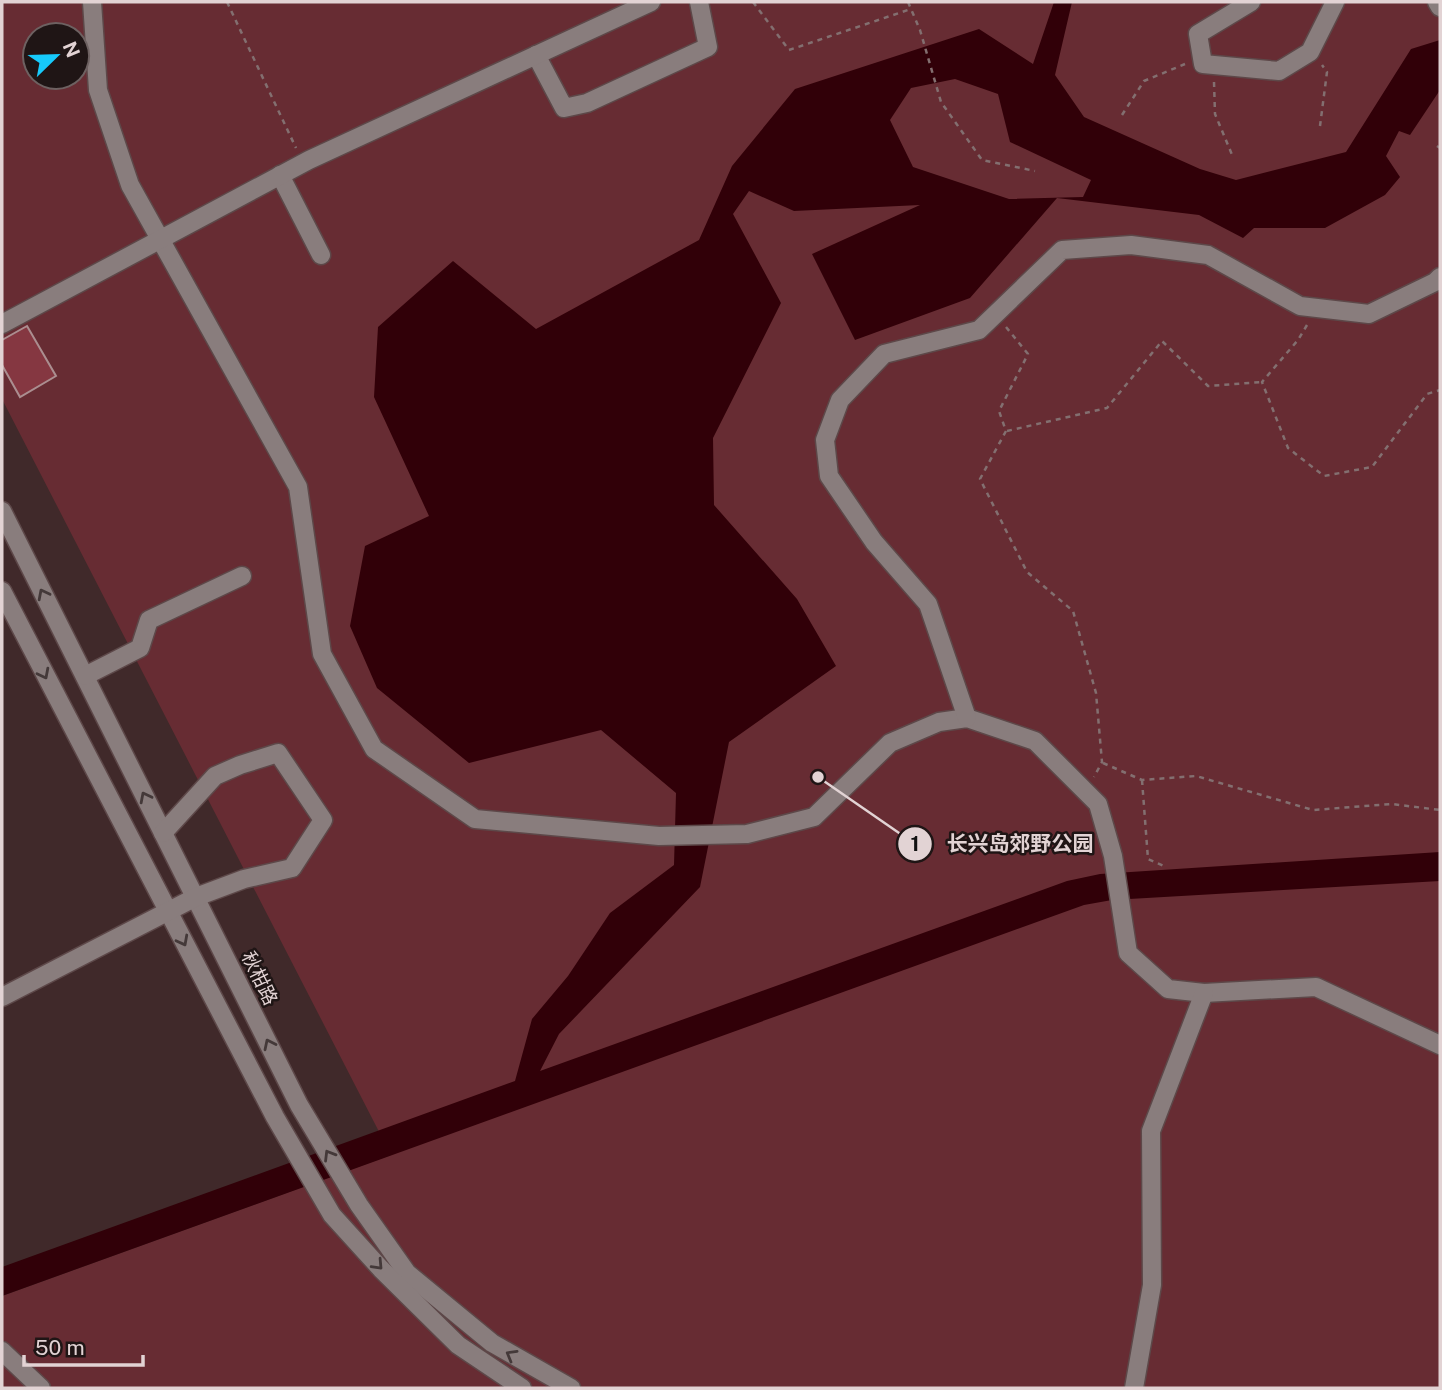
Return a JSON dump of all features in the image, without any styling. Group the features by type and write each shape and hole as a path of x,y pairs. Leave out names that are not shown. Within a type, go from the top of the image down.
{"street":[{"path":"92,2 98,90 130,185 298,487 322,654 374,749 475,819 659,836 747,834 814,817 890,743 939,722 967,718 1035,741 1098,804 1115,869 1128,953 1168,989 1205,993 1316,987 1440,1045"},
{"path":"2,324 303,163 651,2"},
{"path":"536,55 564,108 587,103 708,47 699,2"},
{"path":"1251,2 1198,34 1207,61 1279,71 1310,52 1335,2"},
{"path":"1437,2 1440,7"},
{"path":"280,175 321,255"},
{"path":"967,718 928,604 874,542 830,476 825,440 841,401 884,354 979,330 1062,250 1131,245 1208,255 1300,306 1369,314 1435,282 1440,277"},
{"name":"秋柑路","path":"2,511 299,1105 359,1205 407,1273 492,1343 571,1388"},
{"path":"85,676 140,648 149,620 242,576"},
{"path":"2,591 275,1117 332,1215 381,1269 458,1345 522,1388"},
{"path":"2,997 196,897 244,879 292,868 323,820 278,753 215,776 163,833"},
{"path":"1133,1388 1152,1284 1151,1131 1205,993"},
{"path":"2,1351 41,1388"}],"path":[{"path":"227,2 303,163"},
{"path":"753,2 789,50 911,9"},
{"path":"908,2 920,30 941,102 982,160 1035,171"},
{"path":"1310,52 1327,72 1320,126"},
{"path":"1122,115 1144,81 1207,61 1215,114 1233,157"},
{"path":"1006,431 1107,408 1162,341 1208,386 1262,382 1298,340 1316,308"},
{"path":"996,315 1028,354 999,411 1006,431 980,479 1027,572 1073,611 1096,693 1102,762 1086,792"},
{"path":"1262,382 1288,448 1324,476 1372,467 1427,394 1440,390"},
{"path":"1102,762 1142,780 1196,776 1313,810 1392,804 1440,810"},
{"path":"1142,780 1148,859 1164,866"}],"shaded area":[{"path":"2,2 1440,2 1440,1388 2,1388 2,1296 391,1155 2,399"},
{"path":"1054,2 1072,2 1055,75 1084,117 1200,169 1236,180 1346,152 1411,49 1440,40 1440,90 1410,135 1399,131 1386,156 1400,177 1385,195 1325,228 1254,228 1243,238 1199,215 1057,198 970,298 855,340 812,254 920,205 794,211 749,191 733,214 781,303 713,438 714,505 797,599 836,666 729,742 700,887 559,1034 540,1071 1067,881 1100,874 1440,852 1440,881 1112,900 1084,905 2,1296 2,1267 515,1081 532,1019 568,976 610,913 674,865 676,793 601,730 469,763 377,688 350,626 365,546 429,516 374,397 378,327 453,261 536,329 699,240 732,166 795,89 979,29 1033,64","holes":["955,79 998,94 1010,142 1091,180 1083,197 1009,199 913,167 890,120 911,88"]}],"building":[{"path":"27,326 56,376 20,397 2,365 2,340"}],"place":[{"name":"长兴岛郊野公园","path":"818,777"}]}
